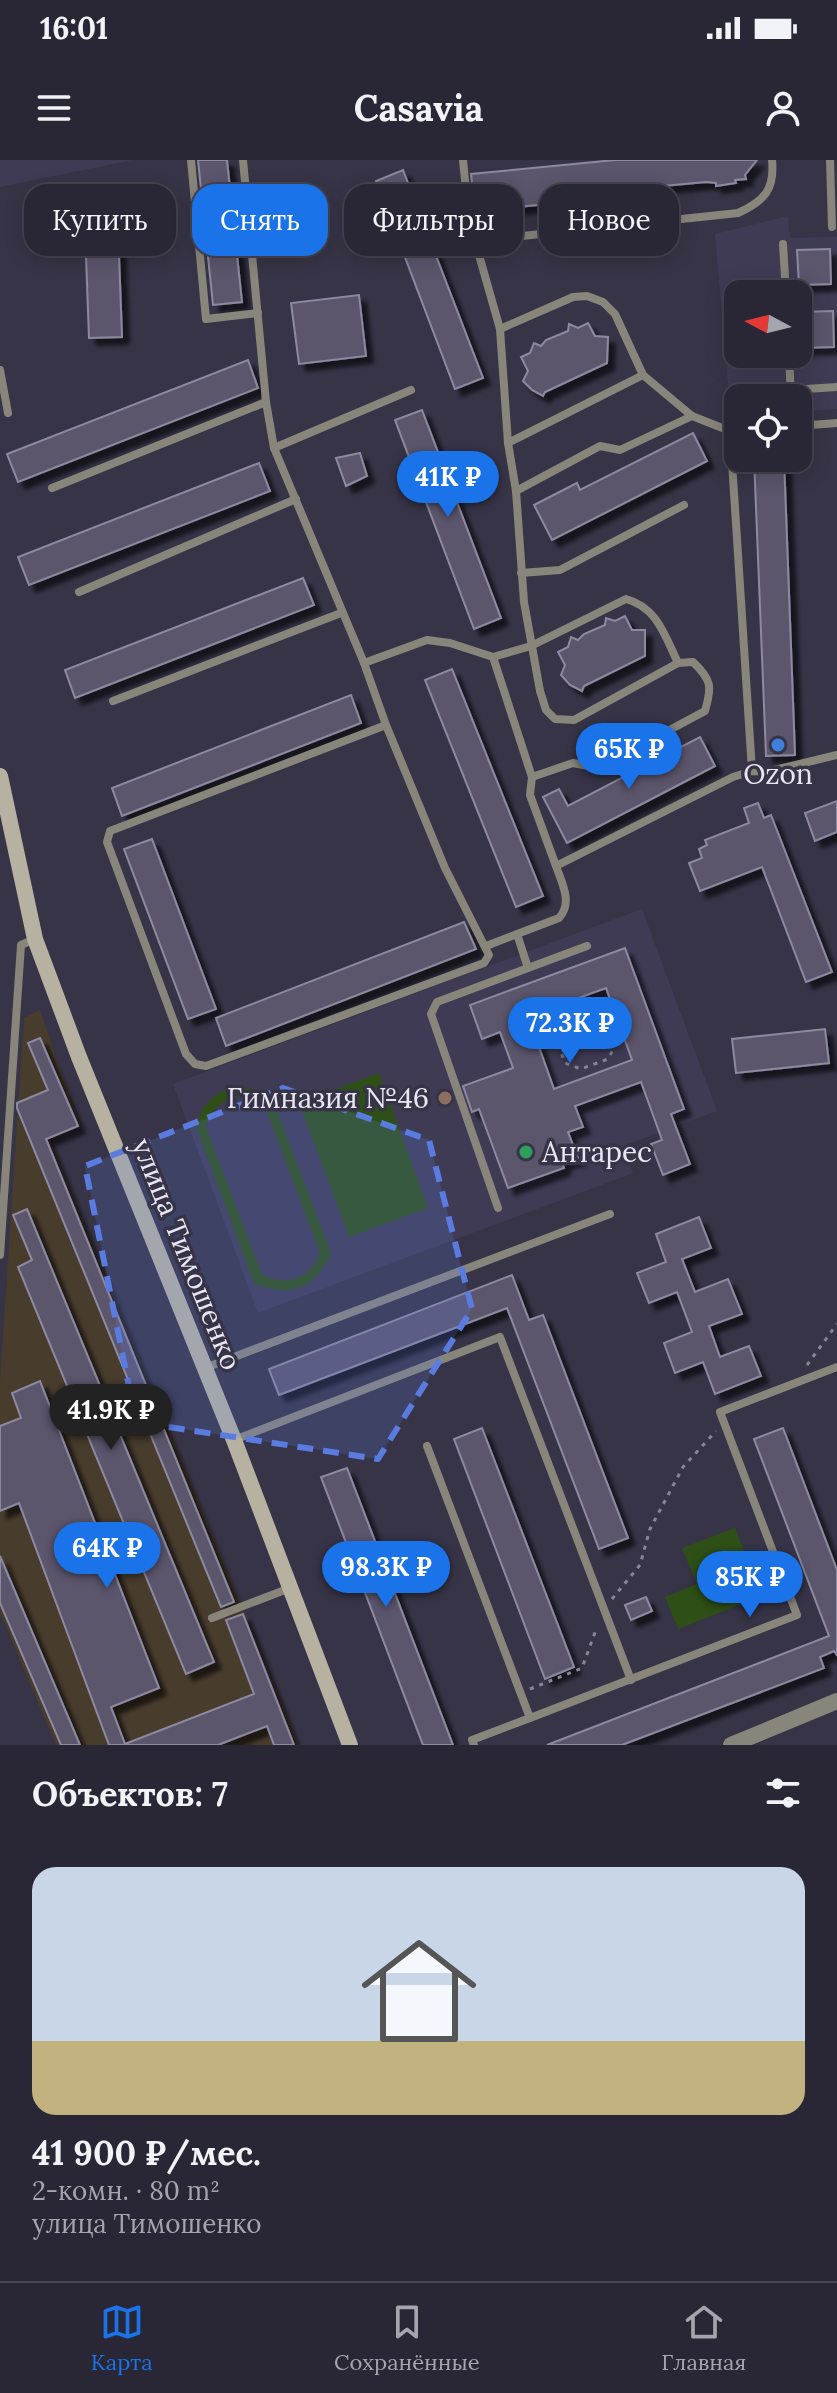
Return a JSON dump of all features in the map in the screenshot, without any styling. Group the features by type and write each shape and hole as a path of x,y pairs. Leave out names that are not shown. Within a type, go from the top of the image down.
{"street":[{"name":"улица Тимошенко","path":"0,776 35,939 79,1057 234,1440 350,1745"},
{"path":"731,1745 837,1701"}],"lane":[{"path":"191,160 206,319 258,313"},
{"path":"243,160 266,402 274,448 445,868 489,955 484,963 206,1066 195,1064 186,1054 107,842 110,831 386,725"},
{"path":"463,160 465,184"},
{"path":"523,236 738,213 754,206 770,189 772,160"},
{"path":"830,160 832,227"},
{"path":"783,244 785,280"},
{"path":"479,256 500,329 521,573 531,646 546,710 555,719 574,720 678,663 693,662 704,672 711,689 705,711 599,768 573,763 532,777"},
{"path":"500,329 573,297 587,296 603,302 615,314 643,375 692,416 724,427"},
{"path":"0,370 8,413"},
{"path":"508,443 643,375"},
{"path":"812,391 837,387"},
{"path":"274,448 411,390"},
{"path":"52,488 266,402"},
{"path":"516,491 600,446 620,450 692,416"},
{"path":"812,425 837,423"},
{"path":"736,472 752,771"},
{"path":"79,592 296,499"},
{"path":"521,573 560,570 684,505"},
{"path":"364,663 427,640 450,643 493,657 531,646 626,599 641,603 654,615 678,663"},
{"path":"113,701 341,613"},
{"path":"486,946 559,918 565,911 567,900 530,795 532,777 493,657"},
{"path":"556,866 733,777 837,755"},
{"path":"517,934 528,968"},
{"path":"0,1255 21,945 35,939"},
{"path":"498,1208 431,1014 437,1002 587,946"},
{"path":"205,1368 610,1214"},
{"path":"234,1440 500,1337 631,1680"},
{"path":"474,1745 472,1740 797,1615 720,1412 837,1367"},
{"path":"427,1446 530,1718"},
{"path":"212,1618 290,1588"}],"path":[{"path":"576,999 579,1007"},
{"path":"586,1005 600,1009 614,1048 608,1059 581,1069 565,1063 552,1027 560,1014 579,1007 586,1005"},
{"path":"810,1377 807,1364 837,1324"},
{"path":"521,1692 582,1668 604,1610 640,1565 650,1529 683,1467 724,1422"}],"highlighted area":[{"path":"283,1088 429,1140 472,1309 378,1459 136,1422 85,1166"}],"shaded area":[{"path":"0,160 133,160 0,187"},
{"path":"788,216 790,238 837,237 837,409 812,411 812,384 728,384 727,368 812,368 812,280 724,280 724,338 715,234"},
{"name":"Гимназия №46","path":"642,909 717,1111 623,1146 633,1173 258,1313 173,1084"},
{"path":"40,1010 80,1126 50,1141 299,1745 56,1745 0,1613 0,1382 24,1018"}],"green space":[{"path":"379,1073 428,1208 349,1237 299,1103"},
{"path":"242,1086 262,1091 272,1098 331,1253 317,1275 300,1288 279,1290 254,1283 196,1127 206,1104 218,1094","holes":["242,1096 264,1104 320,1253 311,1269 289,1280 262,1275 206,1127 215,1110 229,1099"]},
{"path":"735,1528 761,1596 678,1629 665,1597 697,1584 682,1548"}],"building":[{"path":"198,160 227,160 230,184 200,184"},
{"path":"615,160 757,160 745,175 746,179 716,186 716,183 706,182 539,184 539,205 523,206 523,184 472,184 471,174"},
{"path":"403,170 408,184 377,184 376,181"},
{"path":"830,249 831,284 812,285 812,280 799,280 797,250"},
{"path":"86,256 119,256 122,337 89,338"},
{"path":"208,256 237,256 242,302 213,305"},
{"path":"404,256 436,256 483,378 455,389"},
{"path":"359,295 366,356 299,364 291,303"},
{"path":"833,311 834,347 812,348 812,312"},
{"path":"588,323 595,336 608,337 607,363 545,392 543,396 532,390 523,381 528,371 521,357 530,353 534,343 541,346 546,340 568,331 569,324 578,328"},
{"path":"248,360 258,388 18,482 7,454"},
{"path":"422,410 501,618 474,629 395,420"},
{"path":"693,433 707,461 552,540 534,505 577,483 580,490"},
{"path":"360,453 367,476 346,486 336,458"},
{"path":"259,463 270,491 29,585 18,557"},
{"path":"755,472 785,472 795,755 766,756"},
{"path":"303,578 314,605 75,698 65,670"},
{"path":"625,616 632,630 645,630 645,656 584,686 582,691 570,685 561,675 565,665 558,652 568,647 571,637 578,640 605,625 606,618 615,621"},
{"path":"452,669 543,896 516,907 425,680"},
{"path":"351,695 361,723 122,816 112,788"},
{"path":"700,737 715,766 567,843 543,797 559,789 568,806"},
{"path":"837,801 837,832 815,841 805,813"},
{"path":"758,803 764,818 771,815 832,972 806,982 762,867 700,891 689,863 702,858 699,849 707,845 705,840 749,823 744,808"},
{"path":"152,839 216,1009 188,1019 124,849"},
{"path":"464,922 476,949 226,1046 216,1018"},
{"path":"625,948 684,1109 671,1114 690,1164 663,1175 651,1144 662,1140 641,1082 575,1106 583,1127 568,1132 578,1158 562,1163 564,1168 508,1188 479,1109 472,1112 463,1086 513,1068 500,1032 482,1039 470,1005","holes":["606,988 632,1060 554,1089 528,1016"]},
{"path":"825,1029 829,1063 736,1073 732,1039"},
{"path":"40,1038 78,1126 46,1139 234,1602 221,1607 17,1108 17,1103 48,1090 28,1043"},
{"path":"27,1209 214,1662 186,1674 18,1267 32,1260 13,1215"},
{"path":"699,1217 711,1248 682,1259 695,1292 728,1279 742,1314 709,1326 720,1357 749,1346 761,1376 715,1394 703,1362 675,1373 664,1343 692,1332 677,1292 649,1303 637,1273 666,1262 656,1234"},
{"path":"512,1275 529,1320 543,1315 628,1538 599,1549 507,1308 279,1395 269,1369"},
{"path":"40,1381 159,1688 111,1707 125,1744 254,1694 226,1620 243,1614 294,1745 274,1745 267,1726 218,1745 109,1745 19,1503 0,1511 0,1426 21,1418 12,1393"},
{"path":"482,1428 574,1667 545,1679 454,1439"},
{"path":"783,1428 837,1570 837,1655 834,1651 820,1657 824,1668 622,1745 547,1745 829,1636 754,1439"},
{"path":"347,1468 453,1745 423,1745 321,1477"},
{"path":"0,1556 80,1745 61,1745 0,1603"},
{"path":"646,1597 652,1611 631,1620 625,1605"}],"place":[{"name":"Ozon","path":"778,745"},
{"name":"Гимназия №46","path":"445,1098"},
{"name":"Антарес","path":"526,1152"}]}
